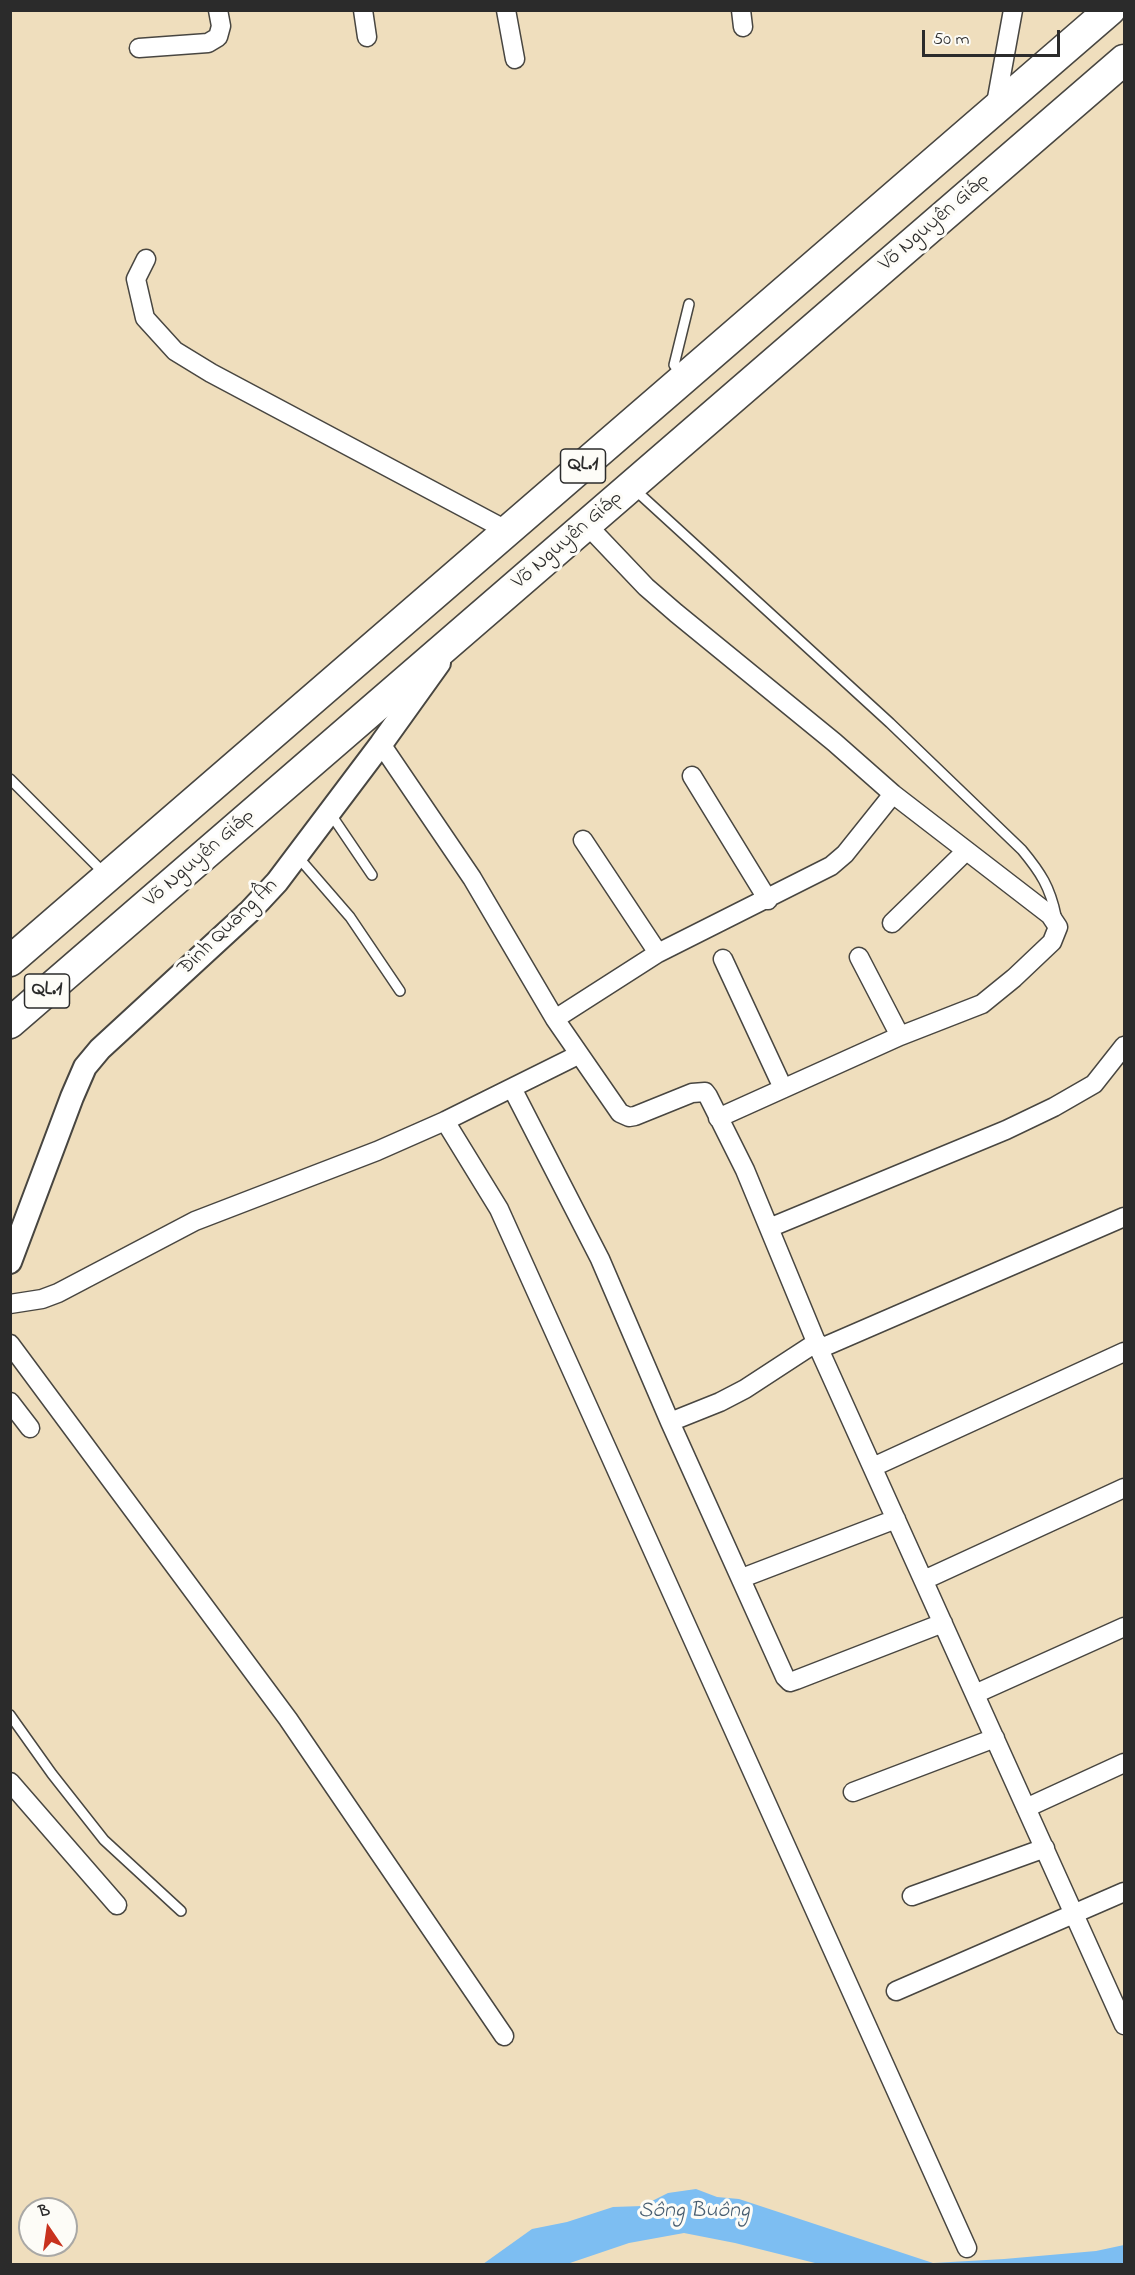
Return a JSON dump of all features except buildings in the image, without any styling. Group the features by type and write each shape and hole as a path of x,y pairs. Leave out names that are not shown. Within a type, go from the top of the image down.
{"highway":[{"name":"QL.1","path":"10,961 1110,10"},
{"name":"Võ Nguyên Giáp","path":"10,1023 631,486 1119,73"}],"street":[{"path":"139,48 208,43 218,38 221,26 218,10"},
{"path":"363,10 366,37"},
{"path":"506,10 515,59"},
{"path":"994,110 1013,10"},
{"path":"146,259 136,279 145,318 175,351 211,373 508,531"},
{"path":"587,525 646,586 676,613 834,742 893,794 1050,915 1058,927 1052,942 982,1004 900,1036 718,1118"},
{"name":"Đinh Quang Ân","path":"10,1262 72,1097 86,1067 100,1049 250,911 298,857 445,654 486,612"},
{"path":"381,744 472,878 578,1055 624,1116 635,1116 699,1092 705,1092 745,1170 818,1345 1125,2025"},
{"path":"692,776 768,900"},
{"path":"555,1019 658,953 768,900 831,866 845,854 893,794"},
{"path":"583,840 658,953"},
{"path":"892,923 966,851"},
{"path":"859,957 900,1036"},
{"path":"723,959 783,1088"},
{"path":"769,1228 1006,1130 1054,1107 1094,1083 1123,1052"},
{"path":"10,1304 42,1299 58,1293 204,1218 377,1151 445,1121 578,1055"},
{"path":"513,1088 600,1259 670,1422 785,1677 790,1682 943,1623"},
{"path":"445,1121 498,1209 967,2248"},
{"path":"670,1422 720,1402 745,1389 818,1345 1125,1217"},
{"path":"10,1344 288,1719 504,2036"},
{"path":"873,1467 1125,1352"},
{"path":"10,1402 30,1428"},
{"path":"924,1580 1125,1488"},
{"path":"742,1578 896,1519"},
{"path":"975,1694 1125,1627"},
{"path":"853,1792 995,1738"},
{"path":"1026,1808 1125,1763"},
{"path":"10,1782 117,1905"},
{"path":"912,1896 1045,1848"},
{"path":"896,1990 1125,1892"}],"lane":[{"path":"684,378 674,365 689,304"},
{"path":"631,486 890,723 1022,850 1038,869 1047,885 1058,927"},
{"path":"10,779 107,877"},
{"path":"330,813 372,875"},
{"path":"298,857 350,917 400,992"},
{"path":"10,1714 52,1774 104,1840 181,1911"}],"water":[{"name":"Sông Buông","path":"696,2189 717,2197 739,2199 933,2263 1096,2251 1124,2245 1124,2264 819,2264 684,2233 629,2243 567,2264 483,2264 532,2229 567,2222 613,2207 642,2206 668,2193"}]}
